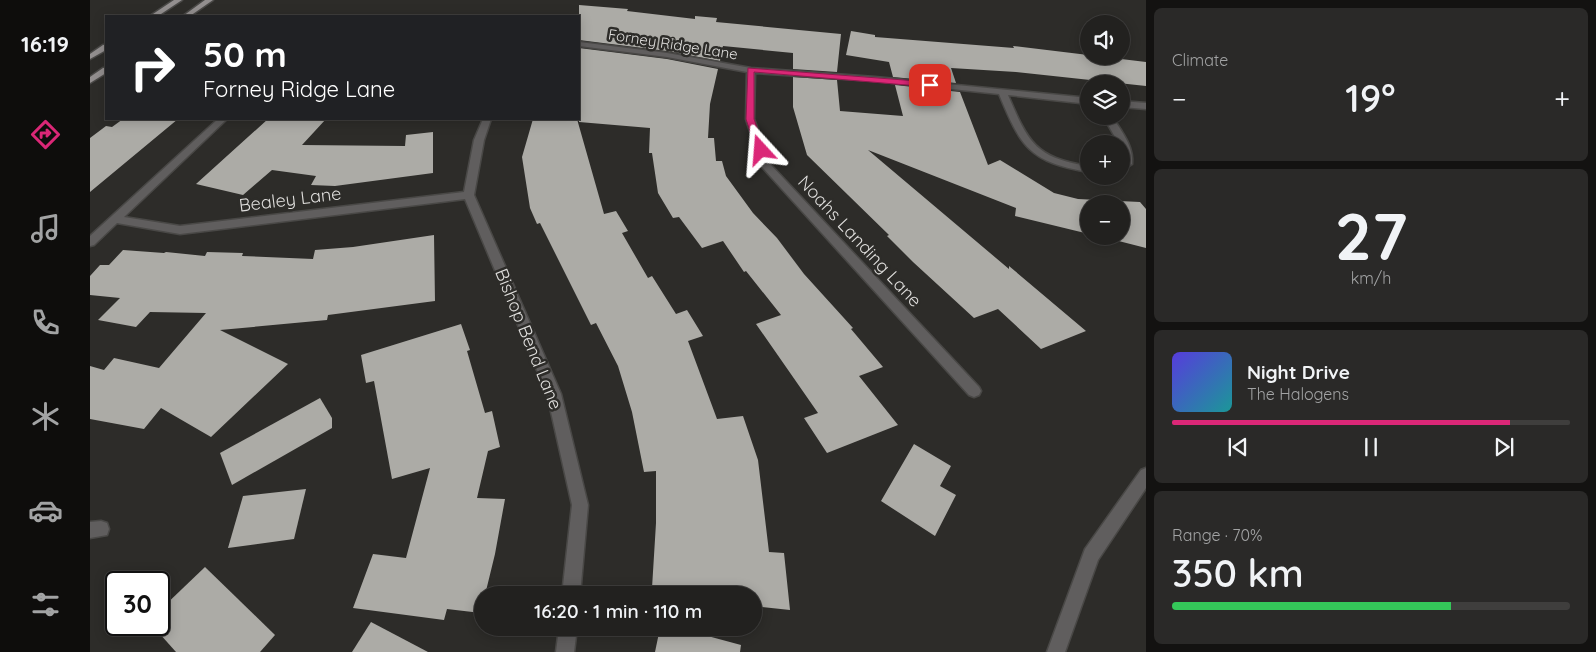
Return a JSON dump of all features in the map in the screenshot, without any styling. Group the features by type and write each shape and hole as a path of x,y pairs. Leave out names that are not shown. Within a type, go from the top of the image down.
{"main road":[{"path":"156,15 179,0"},
{"path":"188,15 210,0"},
{"path":"90,57 105,48"},
{"path":"90,81 105,71"}],"street":[{"name":"Forney Ridge Lane","path":"580,44 666,55 750,70 1080,100"},
{"name":"Noahs Landing Lane","path":"750,70 750,119 766,166 974,391"},
{"path":"1002,92 1027,143 1041,154 1056,161 1080,167"},
{"path":"1130,105 1146,106"},
{"path":"90,242 222,120"},
{"path":"469,195 478,140 487,120"},
{"name":"Bealey Lane","path":"115,219 180,230 469,195"},
{"name":"Bishop Bend Lane","path":"469,195 554,394 580,505 572,586"},
{"path":"1056,652 1091,555 1146,476"},
{"path":"565,652 567,636"}],"building":[{"path":"579,5 628,9 627,11 695,19 695,16 717,18 716,22 841,34 837,72 793,69 793,53 723,46 720,61 667,51 580,40"},
{"path":"851,31 875,35 875,37 1014,48 1013,46 1080,54 1080,65 1130,65 1130,60 1146,62 1146,86 1130,84 1130,75 1080,75 1080,79 951,68 956,83 893,77 889,62 846,55"},
{"path":"580,48 667,59 718,69 710,104 708,138 714,138 716,161 722,161 726,176 753,213 777,238 804,274 853,328 851,329 883,367 859,376 898,425 827,453 804,418 818,413 756,324 781,315 746,271 744,272 723,241 702,248 679,217 673,218 658,193 652,153 649,153 650,128 579,122"},
{"path":"793,77 837,80 840,111 903,116 895,85 960,92 988,165 1000,160 1054,193 1080,199 1080,232 1015,216 1016,208 868,150 1086,331 1041,349 998,309 974,318 913,262 887,236 889,235 807,155 793,107"},
{"path":"122,120 177,120 90,192 90,138 106,126 112,127"},
{"path":"267,120 325,120 302,145 405,146 406,135 433,132 433,173 335,186 311,185 316,176 272,170 243,195 196,184"},
{"path":"533,120 577,120 604,214 616,211 628,231 622,233 648,278 652,276 676,314 687,310 703,336 688,341 717,419 743,416 758,460 769,552 784,553 790,610 762,607 762,586 652,586 656,523 656,471 644,472 632,412 618,366 596,323 591,325 540,223 537,224 530,208 522,157"},
{"path":"1130,202 1140,202 1146,209 1146,248 1130,244"},
{"path":"434,235 435,301 328,315 327,320 220,330 288,364 211,437 161,408 144,429 90,419 90,366 104,370 114,358 159,368 206,313 150,312 136,327 98,320 120,298 90,295 90,276 100,265 109,265 123,250 205,256 207,252 243,253 242,256 313,259 315,250 353,247"},
{"path":"461,324 470,350 467,351 485,413 492,411 500,447 488,451 477,498 505,499 487,586 474,586 474,612 447,609 444,620 353,608 373,554 406,558 430,468 392,479 374,381 366,383 361,355"},
{"path":"320,398 332,418 332,428 232,485 220,453"},
{"path":"914,444 951,466 940,486 956,495 935,536 881,501"},
{"path":"306,489 294,539 228,548 243,496"},
{"path":"205,567 275,635 260,652 176,652 162,636 170,636 170,600"},
{"path":"371,622 428,652 352,652"},
{"path":"658,636 708,636 741,645 740,652 655,652"}],"route":[{"path":"761,150 750,119 750,70 930,85"}]}
